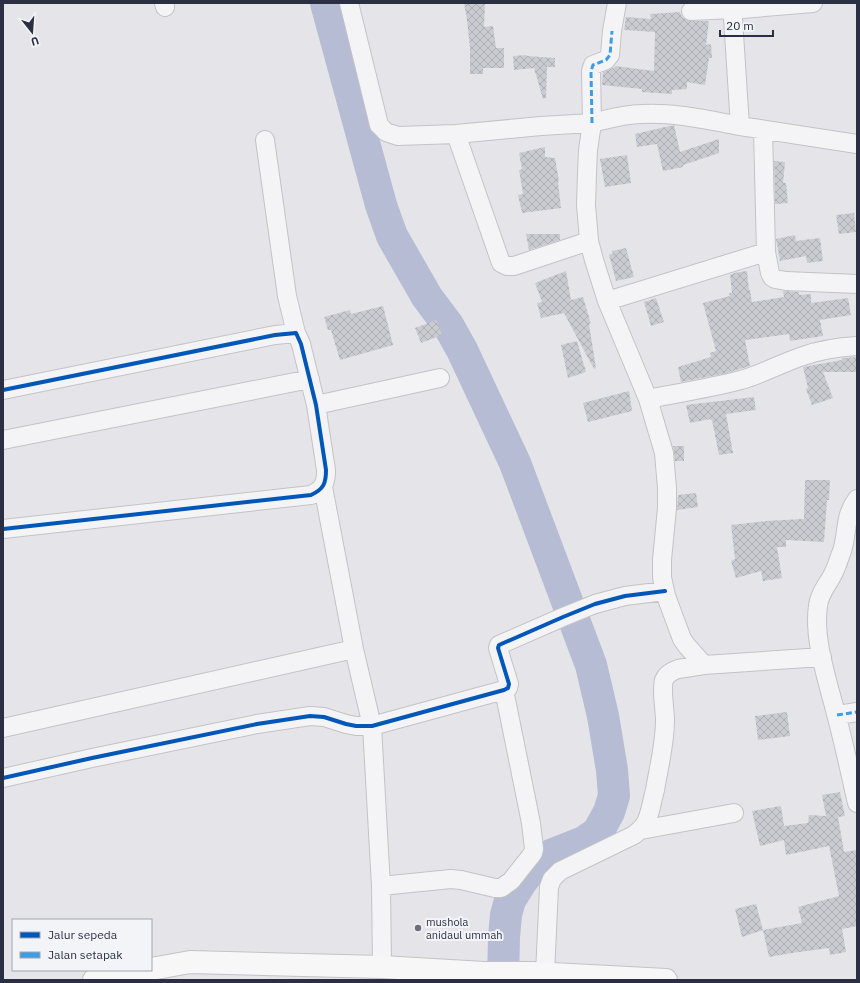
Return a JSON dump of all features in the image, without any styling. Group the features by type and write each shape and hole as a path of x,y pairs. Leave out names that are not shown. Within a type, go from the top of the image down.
{"street":[{"path":"349,3 379,124 386,132 398,136 456,134 592,123 620,116 667,114 701,118 763,130 857,144"},
{"path":"617,3 612,31 610,55 606,60 593,65 592,71 592,123 588,150 586,205 589,241 607,301 648,399 664,453 668,488 662,560 662,577 665,591 682,639 704,665"},
{"path":"691,11 812,3"},
{"path":"735,7 740,126"},
{"path":"763,130 766,252 772,277 786,281 857,284"},
{"path":"456,134 501,263 507,266 514,266 589,241"},
{"path":"3,529 311,495 318,492 323,487 326,482 326,470 316,405 287,296 265,140"},
{"path":"607,301 766,252"},
{"path":"3,390 275,335 296,333"},
{"path":"648,399 740,380 804,355 857,346"},
{"path":"316,405 440,378"},
{"path":"3,440 310,379"},
{"path":"323,487 354,649 372,726 381,886 382,967"},
{"path":"857,499 848,518 842,548 834,572 823,591 818,604 816,616 822,657 857,803"},
{"path":"3,778 249,726 310,716 324,717 351,725 372,726 504,690 508,688 509,684 498,648 499,645 595,604 626,596 665,591"},
{"path":"3,728 354,649"},
{"path":"539,974 548,887 552,879 560,871 634,835 641,830 646,822 650,811 664,746 664,681 668,674 674,670 704,665 822,657"},
{"path":"381,886 451,879 501,888 511,881 530,858 534,849 531,823 504,690"},
{"path":"837,715 857,712"},
{"path":"641,830 734,813"},
{"path":"152,969 190,962 382,967 484,973 666,980"},
{"path":"94,980 143,971"}],"building":[{"path":"464,3 485,3 484,27 493,26 496,48 504,48 504,68 483,68 483,74 470,74 470,48"},
{"path":"680,12 682,17 687,20 709,21 706,45 711,44 712,58 709,58 705,85 687,82 687,89 672,90 672,94 642,92 642,89 602,85 603,72 615,66 654,71 655,32 624,30 626,17 651,19 650,14"},
{"path":"527,55 555,58 555,67 547,67 546,98 543,99 534,68 514,70 513,56"},
{"path":"674,125 680,152 719,139 719,153 683,165 683,167 663,171 657,144 637,147 635,134"},
{"path":"545,147 545,157 555,158 559,181 561,208 522,213 518,195 523,194 519,170 522,169 519,153"},
{"path":"627,155 631,183 605,187 600,159"},
{"path":"774,161 785,162 783,183 786,183 788,203 775,204"},
{"path":"854,213 856,232 839,234 836,215"},
{"path":"526,234 560,234 560,240 529,250"},
{"path":"795,235 796,241 820,238 823,261 807,263 806,256 780,261 776,239"},
{"path":"626,248 634,277 616,281 609,255 613,253 612,251"},
{"path":"566,271 571,300 583,297 591,324 589,324 596,368 594,369 564,313 541,318 537,303 542,302 535,283"},
{"path":"747,271 752,302 784,297 783,291 799,292 799,295 811,294 811,303 848,298 851,315 820,320 823,336 790,341 789,334 745,340 750,366 727,373 681,382 678,367 711,357 710,353 716,351 703,303 730,296 729,293 732,293 730,275"},
{"path":"656,298 664,322 651,326 644,302"},
{"path":"383,306 393,345 340,360 331,330 328,330 324,317 350,310 351,314"},
{"path":"436,320 442,335 421,343 415,328"},
{"path":"577,341 586,372 568,378 561,345"},
{"path":"857,357 857,372 823,372 833,398 812,405 806,389 808,388 803,367 842,360 842,358"},
{"path":"629,391 632,411 588,422 583,403"},
{"path":"754,397 756,410 726,414 733,453 719,455 712,420 710,419 690,423 686,405"},
{"path":"673,446 684,446 684,461 675,461"},
{"path":"805,480 830,480 824,542 786,540 786,547 777,547 782,578 763,581 761,571 736,578 731,561 735,559 731,525 804,519"},
{"path":"696,493 698,507 677,510 678,495"},
{"path":"787,712 790,736 758,740 755,716"},
{"path":"840,792 845,816 838,817 844,852 857,850 857,926 842,929 846,952 830,955 829,948 769,957 763,930 802,923 798,907 839,896 829,846 786,855 784,840 760,846 752,811 781,806 784,826 808,823 809,815 826,816 822,795"},
{"path":"756,904 763,930 742,937 735,909"}],"waterway":[{"path":"326,3 381,205 392,236 427,297 448,325 462,350 515,463 591,665 603,716 612,770 614,796 609,812 598,832 584,842 551,855 535,865 522,881 510,900 506,915 504,937 503,980"}],"marked path":[{"path":"592,123 591,71 593,65 606,60 610,55 612,31"},
{"path":"837,715 857,712"}],"cycle path":[{"path":"3,390 275,335 296,333 301,344 316,405 326,470 325,482 319,490 311,495 3,529"},
{"path":"3,778 257,724 310,716 324,717 356,726 372,726 504,690 508,688 509,684 498,648 499,645 595,604 625,596 665,591"}],"place":[{"name":"mushola anidaul ummah","path":"418,928"}]}
